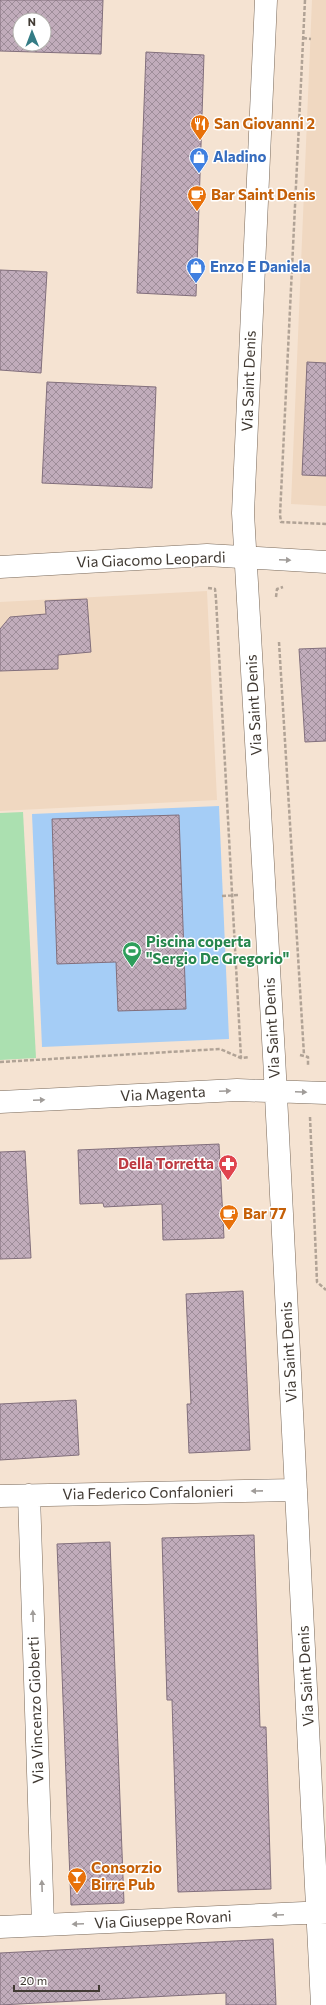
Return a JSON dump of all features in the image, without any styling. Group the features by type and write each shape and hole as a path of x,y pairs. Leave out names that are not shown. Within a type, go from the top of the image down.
{"street":[{"name":"Via Saint Denis","path":"266,0 244,513 276,1091 296,1490 322,1913 322,2005"},
{"name":"Via Giacomo Leopardi","path":"0,567 207,555 326,562"},
{"name":"Via Magenta","path":"0,1102 237,1090 326,1093"},
{"name":"Via Federico Confalonieri","path":"0,1496 296,1490"},
{"name":"Via Vincenzo Gioberti","path":"29,1495 43,1925"},
{"name":"Via Giuseppe Rovani","path":"0,1927 322,1913"}],"path":[{"path":"305,0 280,515 281,522 326,524"},
{"path":"303,38 311,38"},
{"path":"276,604 277,589 282,587"},
{"path":"0,1062 220,1049 241,1058 216,599 215,590 208,588"},
{"path":"278,636 304,1055 308,1057"},
{"path":"222,896 232,895"},
{"path":"310,1122 317,1282 326,1290"}],"shaded area":[{"path":"312,0 326,0 326,506 291,504"},
{"path":"207,591 217,800 0,811 0,602"}],"green space":[{"path":"23,812 36,1058 0,1060 0,813"}],"water":[{"name":"Piscina coperta \"Sergio De Gregorio\"","path":"219,806 229,1039 42,1047 32,814"}],"building":[{"path":"0,0 103,0 101,54 34,52 52,52 52,12 12,12 12,51 0,51"},
{"path":"146,52 204,55 196,296 137,293"},
{"path":"0,270 47,272 41,373 0,370"},
{"path":"307,362 326,363 326,476 302,475"},
{"path":"47,382 156,387 152,488 42,483"},
{"path":"87,599 91,652 58,655 58,669 0,671 0,629 10,617 46,614 45,601"},
{"path":"326,648 326,741 305,742 299,649"},
{"path":"179,815 186,1009 118,1011 116,962 57,964 52,819"},
{"path":"219,1144 224,1238 163,1240 162,1204 104,1207 103,1203 80,1204 78,1150"},
{"path":"25,1151 31,1258 0,1259 0,1152"},
{"path":"243,1291 250,1450 189,1453 187,1404 191,1404 186,1294"},
{"path":"76,1400 79,1455 0,1460 0,1404"},
{"path":"254,1535 260,1727 266,1727 271,1889 178,1892 172,1700 167,1700 162,1538"},
{"path":"110,1542 124,1903 71,1905 57,1544"},
{"path":"273,1939 276,2005 226,2005 226,1993 0,2005 0,1953"}],"place":[{"name":"San Giovanni 2","path":"200,141"},
{"name":"Aladino","path":"199,174"},
{"name":"Bar Saint Denis","path":"197,212"},
{"name":"Enzo E Daniela","path":"196,284"},
{"name":"Piscina coperta \"Sergio De Gregorio\"","path":"132,968"},
{"name":"Della Torretta","path":"228,1181"},
{"name":"Bar 77","path":"229,1231"},
{"name":"Consorzio Birre Pub","path":"77,1894"}]}
